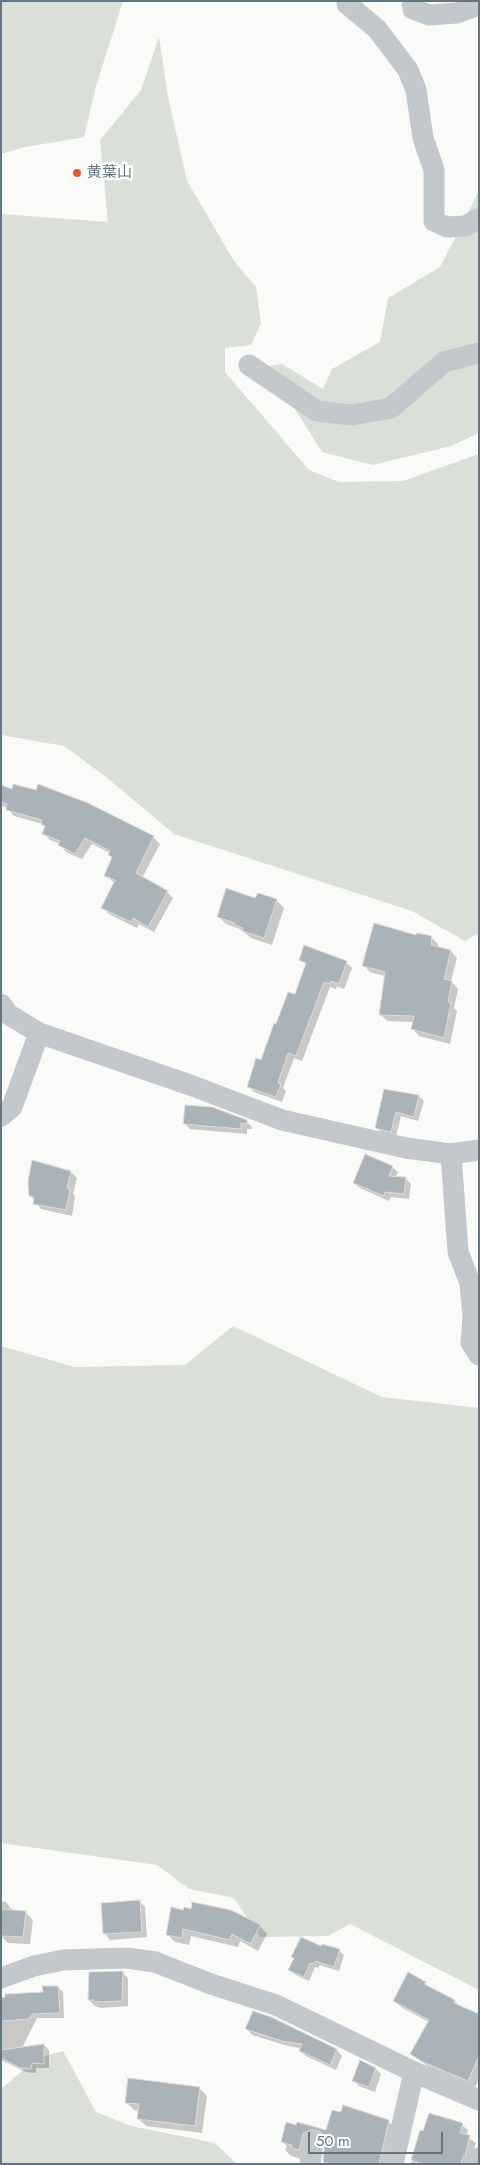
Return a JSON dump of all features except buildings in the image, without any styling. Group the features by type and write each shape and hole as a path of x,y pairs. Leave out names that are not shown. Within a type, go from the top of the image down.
{"street":[{"path":"347,1 347,4 377,29 408,70 416,90 423,138 434,170 434,221 447,227 465,226 479,219"},
{"path":"412,1 414,9 429,15 457,13 479,5"},
{"path":"249,366 317,411 352,415 391,408 444,362 479,353"},
{"path":"1,1004 8,1014 39,1033 190,1085 282,1120 406,1148 451,1154 479,1150"},
{"path":"1,1116 12,1107 39,1033"},
{"path":"451,1154 458,1252 470,1283 476,1316 471,1343 479,1355"},
{"path":"1,1978 34,1966 63,1960 127,1958 155,1962 211,1984 276,2005 414,2072 479,2100"},
{"path":"393,2164 414,2072"},
{"path":"310,2164 313,2142"},
{"path":"477,2164 479,2158"}],"shaded area":[{"path":"1,1 123,1 96,86 84,137 25,147 1,154"},
{"path":"159,37 168,97 187,181 234,261 256,287 261,323 251,345 225,348 225,372 309,470 339,482 403,481 479,454 479,933 465,941 412,911 174,834 106,777 64,746 1,735 1,214 108,222 100,140 141,90"},
{"path":"479,191 479,433 451,446 373,465 322,452 268,366 282,364 323,389 332,369 380,342 388,298 440,267"},
{"path":"233,1326 382,1397 479,1408 479,1990 350,1924 328,1936 260,1937 234,1898 189,1889 157,1865 1,1843 1,1346 75,1367 185,1365"},
{"path":"63,2051 96,2112 131,2126 215,2143 237,2164 1,2164 1,2089 37,2058"}],"place":[{"name":"黄葉山","path":"77,173"}]}
